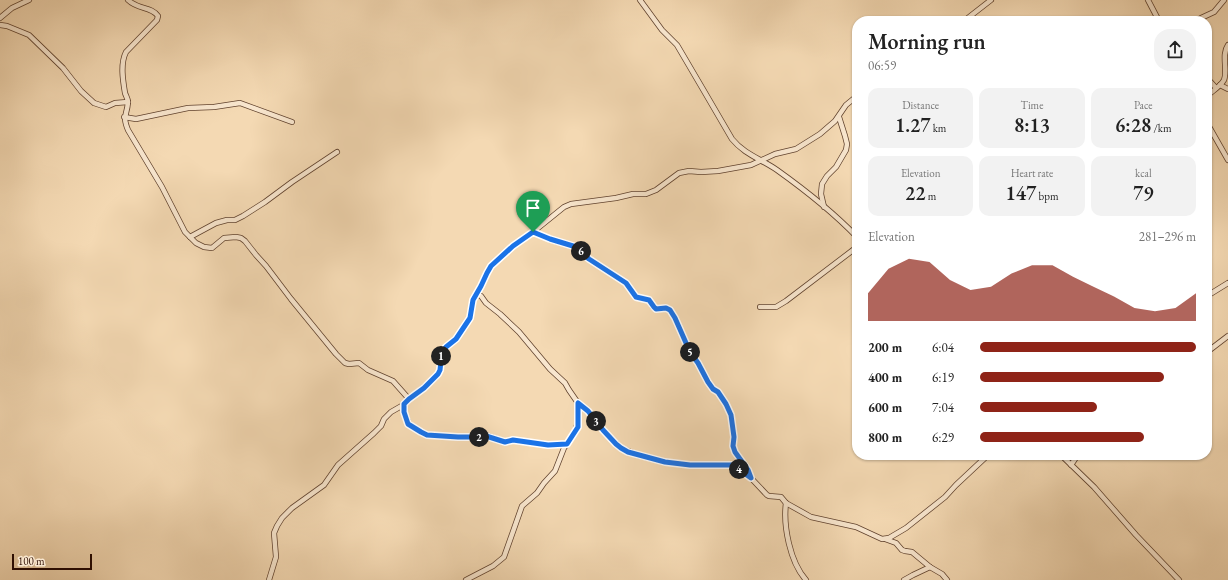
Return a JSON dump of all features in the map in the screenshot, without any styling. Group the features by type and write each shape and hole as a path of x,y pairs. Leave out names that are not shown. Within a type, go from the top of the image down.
{"street":[{"path":"0,18 12,8 29,0"},
{"path":"128,0 133,4 156,13 158,16 157,20 124,55 123,73 128,102 124,117 125,122 128,130 162,187 185,232 196,243 204,247 212,248 224,238 241,238 266,266 291,299 345,363 359,363 368,370 389,379 396,384 409,399"},
{"path":"640,0 662,30 677,45 732,139 737,145 744,151 777,170 838,218 852,232"},
{"path":"970,16 991,0"},
{"path":"1148,0 1156,16"},
{"path":"1205,16 1214,12 1224,0"},
{"path":"0,25 7,26 29,35 63,68 81,91 94,103 106,107 115,103 128,102"},
{"path":"1212,91 1226,76 1225,52 1228,45"},
{"path":"1212,82 1218,86 1228,88"},
{"path":"269,580 276,557 274,533 282,518 324,485 338,465 353,450 365,442 378,430 391,412 424,388 438,374 440,370 442,352 456,339 467,322 476,294 491,266 513,246 564,207 572,204 633,194 646,194 656,190 679,173 689,171 718,171 751,165 775,154 798,148 826,129 839,117 846,105 852,100"},
{"path":"124,117 136,119 188,108 214,107 240,103 292,122"},
{"path":"824,207 822,184 827,176 836,167 844,154 847,144 839,117"},
{"path":"1212,132 1228,160"},
{"path":"190,237 216,223 227,220 235,220 243,216 337,152"},
{"path":"533,232 573,246 589,259 626,283 636,297 649,300 656,309 666,308 670,310 690,352 698,363 708,382 713,389 718,392 730,411 734,437 733,446 735,452 748,470 751,478"},
{"path":"760,307 776,306 786,301 852,251"},
{"path":"1212,293 1228,283"},
{"path":"476,294 484,298 486,303 519,332 550,369 566,383 578,403 588,411 603,430 621,448 628,452 665,462 690,465 733,465 751,478 766,495 781,497 786,503 811,517 862,529 882,539 896,543 902,550 905,552 912,552 930,567 942,574 947,580"},
{"path":"1212,348 1228,336"},
{"path":"466,580 493,566 504,557 522,506 538,493 553,473 563,450 578,427 578,403"},
{"path":"404,404 404,413 408,424 427,435 458,437 486,436 505,442 513,440 548,445 567,444"},
{"path":"885,539 906,528 937,503 983,460"},
{"path":"1066,460 1094,487 1136,535 1179,580"},
{"path":"1071,465 1075,460"},
{"path":"786,503 785,523 790,550 801,574 806,580"},
{"path":"904,580 913,574 930,567"},
{"path":"913,574 918,580"}],"route":[{"path":"533,232 560,243 573,246 604,270 626,283 636,297 651,301 656,309 666,308 670,310 690,352 698,363 708,382 713,389 718,392 730,411 734,437 733,446 735,452 748,470 751,478 733,465 690,465 665,462 628,452 616,444 588,411 578,403 578,427 567,444 548,445 513,440 505,442 486,436 432,436 424,434 408,424 404,413 404,404 424,388 438,374 441,366 442,352 456,339 470,318 473,300 491,266 506,254 515,244 533,232"}]}
